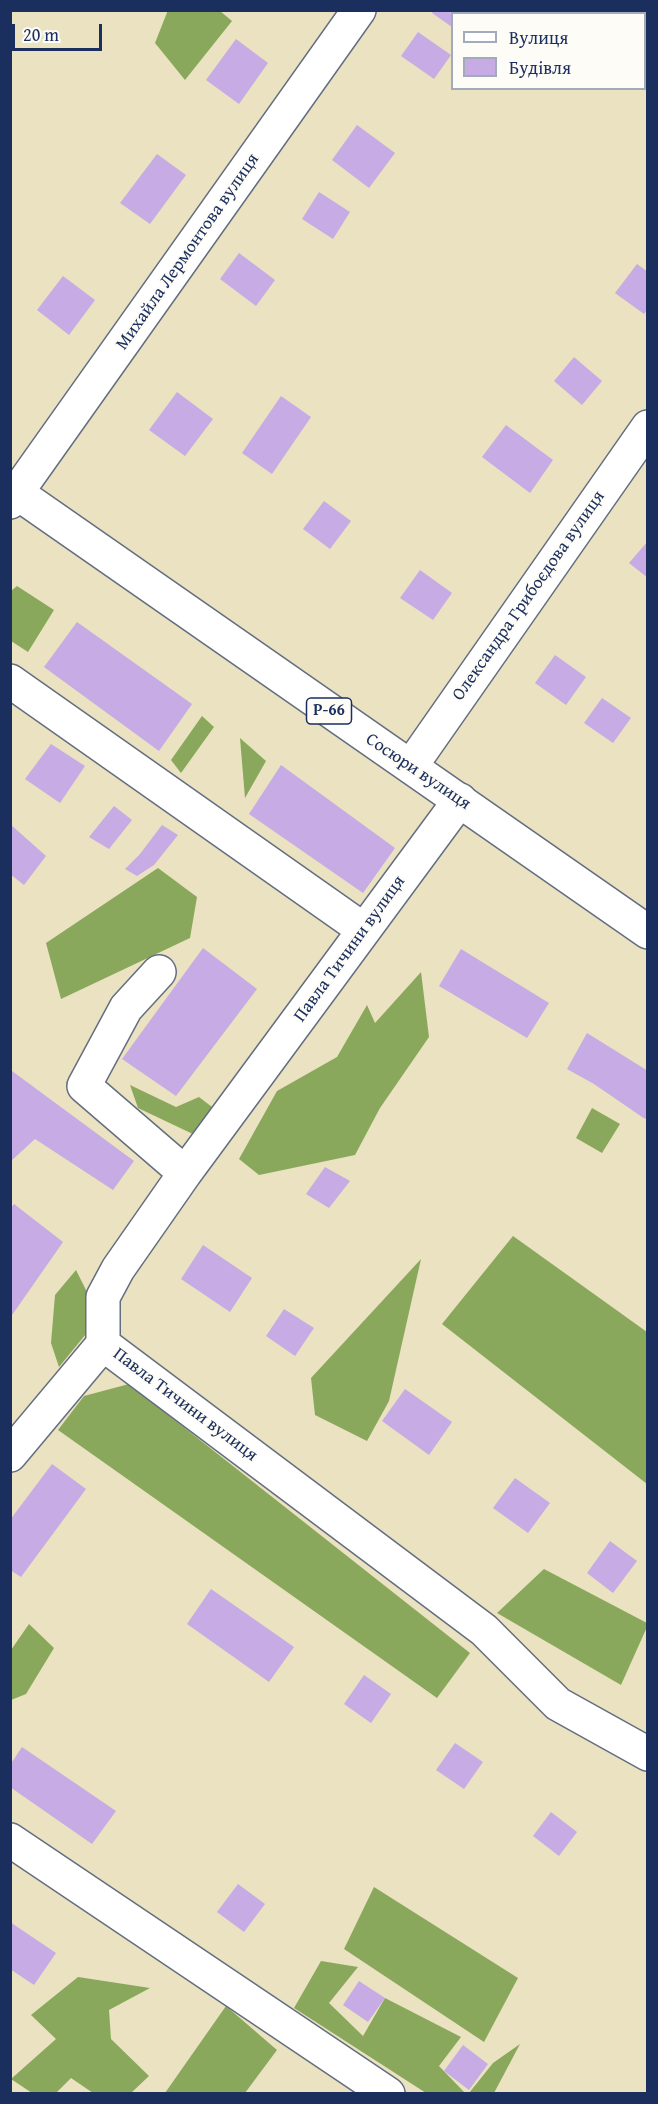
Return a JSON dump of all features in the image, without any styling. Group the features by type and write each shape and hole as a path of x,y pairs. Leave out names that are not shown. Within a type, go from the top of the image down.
{"street":[{"name":"Михайла Лермонтова вулиця","path":"12,494 359,10"},
{"name":"Олександра Грибоєдова вулиця","path":"411,766 648,427"},
{"name":"Сосюри вулиця","path":"12,494 411,766 648,932"},
{"path":"10,681 364,930"},
{"name":"Павла Тичини вулиця","path":"460,800 185,1173 118,1269 103,1297 104,1344 484,1629 558,1704 648,1754"},
{"path":"159,972 126,1008 84,1086 185,1173"},
{"path":"10,1455 104,1344"},
{"path":"10,1840 388,2094"}],"green space":[{"path":"168,10 220,11 232,21 185,80 155,43"},
{"path":"17,586 54,610 28,652 11,641 11,591"},
{"path":"202,716 214,727 181,773 171,760"},
{"path":"240,738 266,761 245,798"},
{"path":"158,868 197,897 190,938 61,999 46,943"},
{"path":"421,972 429,1037 380,1108 355,1155 259,1175 239,1159 277,1091 337,1057 367,1005 375,1023"},
{"path":"130,1085 176,1107 199,1097 216,1110 197,1136 138,1108"},
{"path":"592,1108 620,1124 602,1153 576,1138"},
{"path":"513,1236 647,1332 647,1484 442,1324"},
{"path":"421,1259 389,1401 367,1441 315,1415 311,1378"},
{"path":"76,1270 87,1292 86,1334 59,1367 51,1343 55,1295"},
{"path":"129,1384 470,1653 437,1698 58,1430 84,1396"},
{"path":"544,1569 647,1623 621,1685 497,1613"},
{"path":"29,1624 54,1648 26,1694 11,1700 11,1650"},
{"path":"374,1887 518,1978 484,2042 344,1949"},
{"path":"321,1961 358,1967 329,2003 363,2036 385,1998 461,2037 439,2066 465,2093 426,2093 294,2008"},
{"path":"78,1977 150,1988 109,2010 111,2039 149,2076 131,2093 93,2093 71,2078 56,2093 32,2093 11,2079 56,2039 31,2015"},
{"path":"226,2006 277,2050 245,2093 165,2093"},
{"path":"520,2044 494,2093 469,2093 493,2063"}],"building":[{"path":"434,10 479,10 478,12 451,12 451,26 432,13"},
{"path":"418,32 451,55 434,79 401,56"},
{"path":"236,39 268,63 239,104 206,80"},
{"path":"357,125 395,153 369,188 332,160"},
{"path":"157,154 186,175 150,224 120,203"},
{"path":"319,192 350,212 333,239 302,219"},
{"path":"239,253 275,280 256,306 220,279"},
{"path":"637,264 648,272 648,309 644,314 615,293"},
{"path":"63,276 95,300 69,335 37,310"},
{"path":"574,357 602,381 582,405 554,381"},
{"path":"177,392 213,419 185,456 149,430"},
{"path":"281,396 311,417 272,474 242,453"},
{"path":"506,425 553,460 530,493 482,457"},
{"path":"324,501 351,521 330,549 303,529"},
{"path":"648,541 648,578 629,563"},
{"path":"420,570 452,593 433,620 400,598"},
{"path":"77,622 192,704 159,751 44,667"},
{"path":"555,655 586,677 566,705 535,683"},
{"path":"602,698 631,718 613,743 584,723"},
{"path":"51,744 85,766 60,803 25,779"},
{"path":"281,765 395,848 363,893 249,814"},
{"path":"114,806 132,820 109,849 89,837"},
{"path":"10,824 46,856 24,885 10,874"},
{"path":"162,825 178,835 154,865 137,876 125,869 140,854"},
{"path":"203,948 257,989 176,1096 122,1059"},
{"path":"461,949 549,1003 527,1038 439,986"},
{"path":"587,1033 648,1071 648,1115 645,1119 594,1084 567,1069"},
{"path":"12,1071 134,1161 113,1190 35,1139 10,1162 10,1074"},
{"path":"325,1167 350,1181 329,1208 306,1194"},
{"path":"14,1204 63,1242 10,1318 10,1209"},
{"path":"203,1245 252,1278 230,1312 181,1279"},
{"path":"284,1309 314,1328 295,1356 266,1336"},
{"path":"405,1389 452,1422 429,1455 382,1421"},
{"path":"52,1464 86,1489 21,1577 10,1570 10,1520"},
{"path":"515,1478 550,1503 528,1533 493,1508"},
{"path":"610,1541 637,1561 613,1593 587,1573"},
{"path":"211,1589 294,1647 269,1682 187,1624"},
{"path":"364,1675 391,1694 371,1723 344,1704"},
{"path":"455,1743 483,1762 464,1789 436,1770"},
{"path":"22,1747 116,1811 92,1844 10,1787 10,1765"},
{"path":"551,1812 577,1832 559,1856 533,1836"},
{"path":"238,1884 265,1904 244,1932 217,1912"},
{"path":"10,1922 56,1953 34,1985 10,1969"},
{"path":"359,1981 385,1998 368,2022 343,2005"},
{"path":"463,2045 488,2064 469,2090 444,2071"}]}
